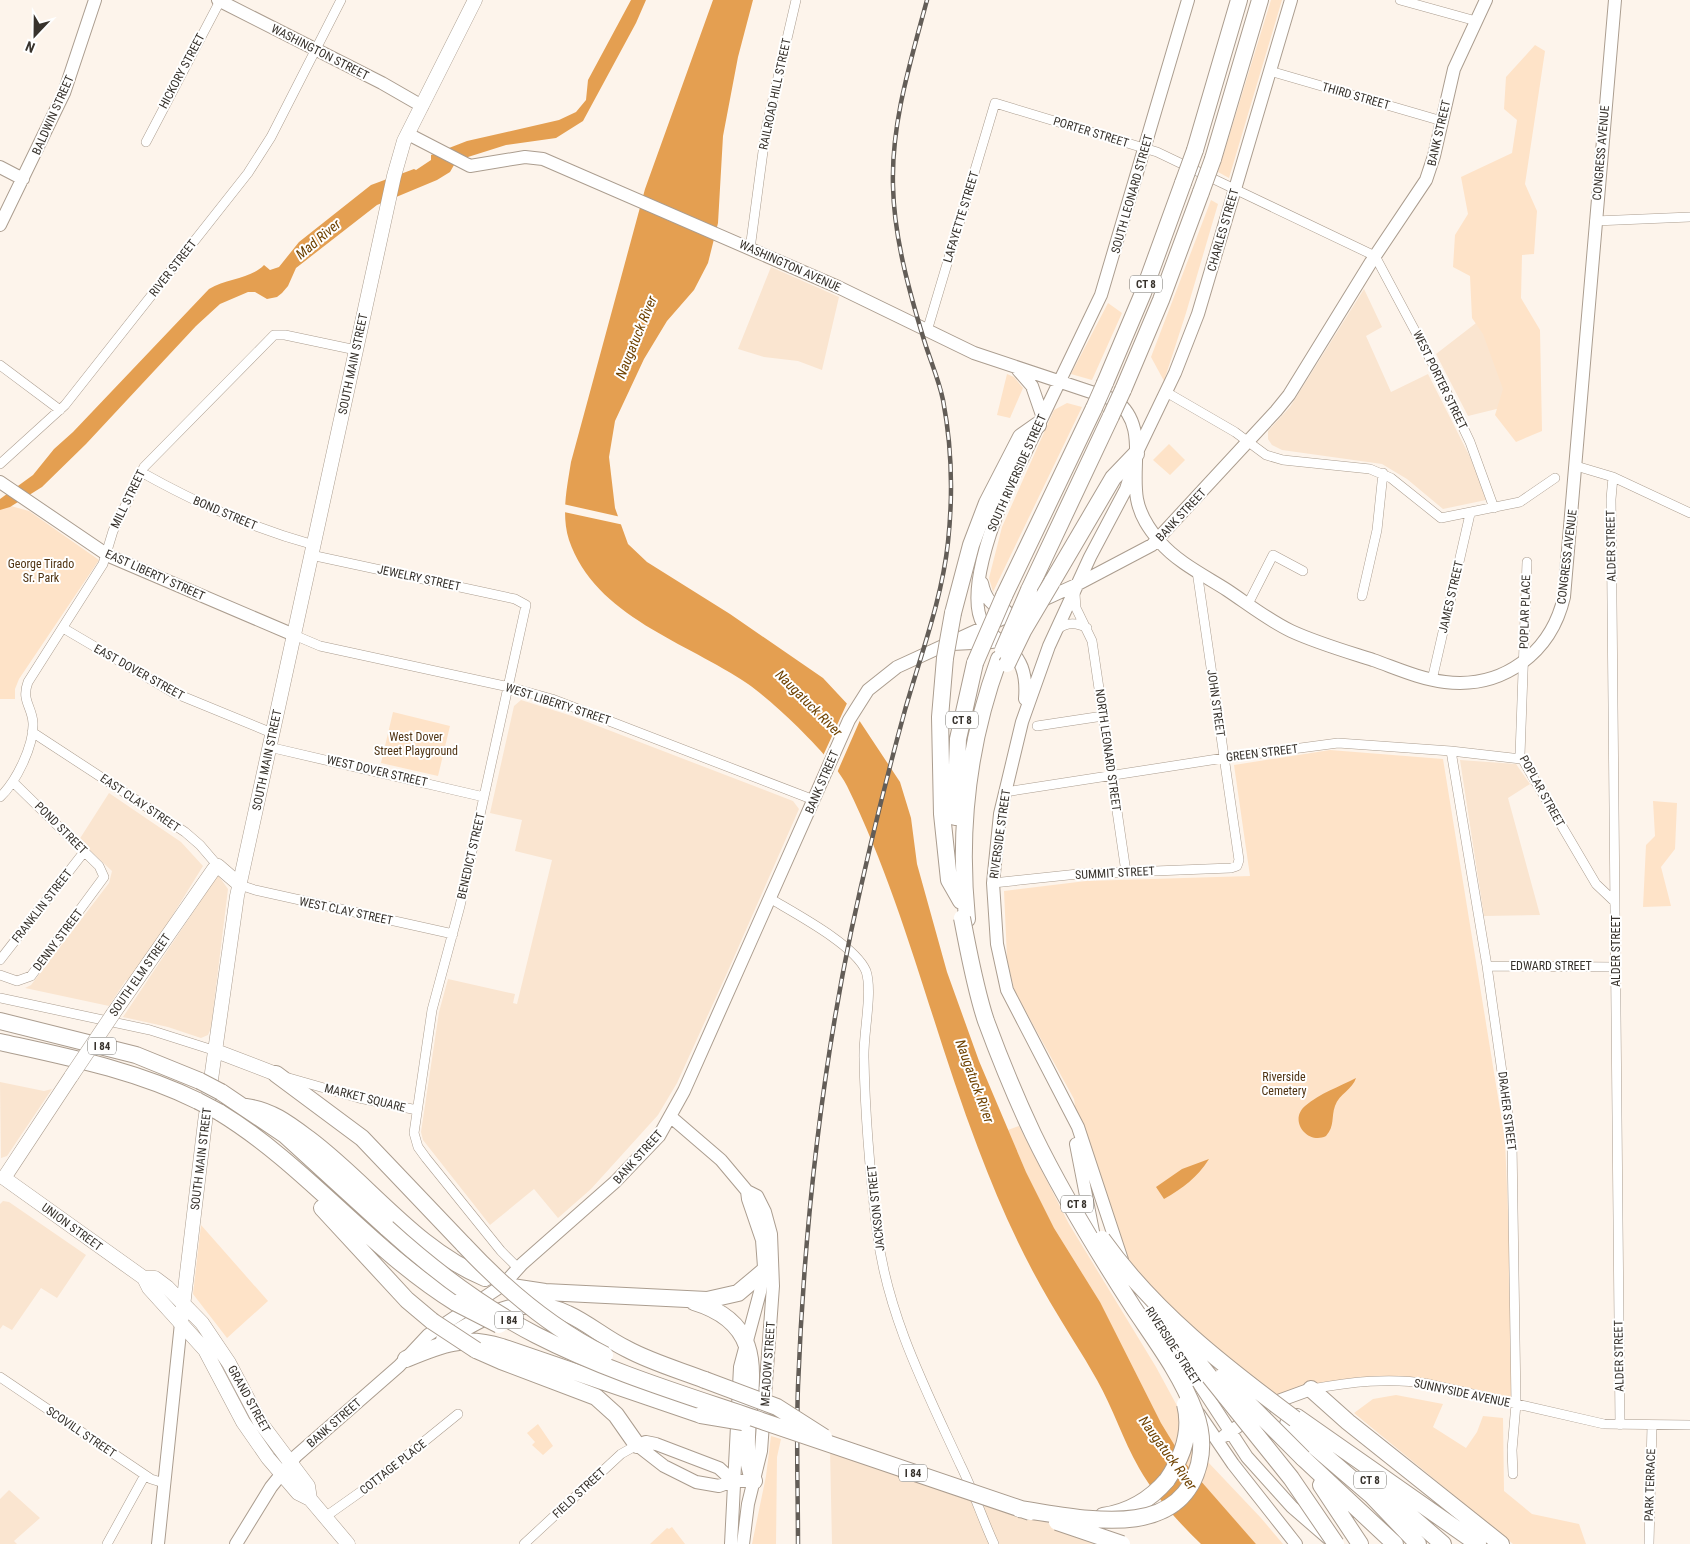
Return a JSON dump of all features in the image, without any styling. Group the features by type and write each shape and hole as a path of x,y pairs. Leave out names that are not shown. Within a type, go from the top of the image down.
{"highway":[{"name":"CT 8","path":"1239,0 1195,150 1146,284 1094,408 1004,596 975,663 958,739 955,778 961,901 972,970 986,1020 1033,1134 1082,1225 1164,1320 1303,1458 1360,1544"},
{"name":"CT 8","path":"1260,0 1213,159 1168,282 1123,390 1029,590 1004,656 975,743 967,785 964,829 964,887 967,919 987,1014 1008,1075 1054,1168 1106,1245 1164,1311 1231,1371 1410,1514 1443,1544"},
{"path":"961,901 949,880 942,814 940,717 944,652 971,545 986,503 1021,438 1040,420"},
{"path":"1004,656 1028,622 1113,478 1136,454"},
{"name":"I 84","path":"0,1021 136,1055 200,1081 221,1092 246,1107 299,1147 387,1228 444,1276 509,1320 569,1350 649,1382 1121,1544"},
{"name":"I 84","path":"0,1042 114,1068 165,1086 219,1112 261,1140 286,1160 386,1252 426,1283 456,1303 498,1325 703,1408 776,1426 1019,1509"},
{"path":"276,1074 362,1138 501,1283 548,1321 649,1382"},
{"path":"1008,1075 1033,1140 1064,1200 1178,1385 1187,1411 1184,1448 1174,1470 1159,1490 1134,1507 1117,1514 1088,1516 1019,1509"},
{"path":"246,1107 273,1114 302,1134 338,1163 434,1249 455,1264 485,1278 512,1287 545,1292 683,1300 716,1300 731,1296 745,1289 763,1272"},
{"path":"261,1140 272,1160 337,1223 407,1300 432,1321 476,1350 596,1397 616,1415 637,1445"},
{"path":"1019,1509 1104,1521 1121,1522 1150,1517 1173,1505 1182,1497 1198,1464 1201,1437 1199,1424 1190,1399 1172,1366 1082,1225"},
{"path":"683,1300 699,1304 719,1314 735,1328 745,1342 751,1366 746,1456 754,1481"},
{"path":"406,1359 501,1310 525,1305 540,1306 567,1313 643,1357 777,1407 805,1423 838,1448"},
{"path":"1164,1320 1291,1478 1335,1544"},
{"path":"424,1351 462,1340 489,1343 703,1408"},
{"path":"1311,1389 1348,1422 1501,1544"},
{"path":"1294,1420 1418,1544"},
{"path":"1294,1420 1478,1544"},
{"path":"1303,1458 1395,1544"}],"main road":[{"name":"BALDWIN STREET","path":"0,225 69,81 95,0"},
{"name":"WASHINGTON STREET","path":"219,0 422,106"},
{"name":"SOUTH MAIN STREET","path":"158,1544 183,1301 240,885 394,176 408,134 475,0"},
{"name":"SOUTH LEONARD STREET","path":"1058,382 1101,295 1188,0"},
{"name":"CHARLES STREET","path":"1136,454 1166,392 1198,314 1291,0"},
{"name":"BANK STREET","path":"236,1544 285,1469 406,1359 432,1332 496,1291 518,1268 626,1172 659,1136 671,1117 855,708 868,690 881,678 944,652 984,626 1076,588 1145,550 1158,540 1248,443 1288,395 1375,256 1426,180 1454,70 1486,0"},
{"name":"CONGRESS AVENUE","path":"1136,454 1139,506 1145,522 1158,540 1169,551 1282,626 1304,636 1432,680 1458,683 1480,681 1503,675 1523,663 1548,637 1563,604 1569,558 1615,0"},
{"name":"WASHINGTON AVENUE","path":"408,134 463,162 476,166 516,158 537,158 838,287 974,353 1109,398 1120,405 1134,425 1136,454"},
{"path":"0,167 23,179"},
{"path":"1011,366 1023,374 1032,386 1040,420"},
{"name":"SOUTH RIVERSIDE STREET","path":"984,626 979,612 981,568 996,515 1058,382"},
{"path":"1076,588 1126,489 1136,454"},
{"name":"EAST LIBERTY STREET","path":"0,482 106,555 294,635"},
{"path":"981,568 983,589 991,604 998,609 1016,612"},
{"name":"RIVERSIDE STREET","path":"1076,588 1054,634 1022,722 1004,792 997,835 993,883 997,944 1007,990 1071,1112 1082,1139 1118,1248 1132,1281 1230,1432 1273,1488 1335,1544"},
{"name":"RIVERSIDE STREET","path":"984,626 1004,656 1020,661 1025,675 1022,722"},
{"path":"944,652 981,641 1004,656"},
{"name":"EAST CLAY STREET","path":"218,866 240,885"},
{"name":"SOUTH ELM STREET","path":"1,1180 113,1014 210,874 218,866"},
{"name":"MARKET SQUARE","path":"216,1051 276,1074"},
{"name":"RIVERSIDE STREET","path":"1071,1112 1099,1266 1217,1441 1296,1544"},
{"name":"MEADOW STREET","path":"671,1117 724,1162 747,1191 757,1196 765,1212 772,1234 774,1255 762,1433 743,1544"},
{"name":"UNION STREET","path":"1,1180 144,1278 157,1280 183,1301"},
{"name":"MEADOW STREET","path":"731,1544 739,1376 745,1342 763,1272 762,1240 747,1191"},
{"name":"UNION STREET","path":"144,1278 149,1288 181,1323"},
{"name":"GRAND STREET","path":"183,1301 219,1345 300,1495 310,1499 348,1544"},
{"name":"GRAND STREET","path":"181,1323 209,1357 243,1422 285,1469"},
{"name":"SUNNYSIDE AVENUE","path":"1217,1441 1270,1404 1311,1389"},
{"path":"637,1445 646,1442 656,1444 719,1468 733,1481"},
{"path":"637,1445 664,1466 690,1479 718,1486 733,1481 754,1481"}],"street":[{"name":"HICKORY STREET","path":"146,142 219,0"},
{"name":"RIVER STREET","path":"0,464 60,410 255,162 271,138 341,0"},
{"name":"RAILROAD HILL STREET","path":"750,249 766,129 796,0"},
{"path":"1400,0 1476,21"},
{"name":"THIRD STREET","path":"1270,71 1442,121"},
{"name":"PORTER STREET","path":"995,103 1145,148 1375,256"},
{"name":"LAFAYETTE STREET","path":"927,331 995,103"},
{"path":"1596,221 1690,217"},
{"name":"WEST PORTER STREET","path":"1375,256 1428,355 1470,442 1494,508"},
{"name":"MILL STREET","path":"32,732 32,720 25,700 26,689 31,676 103,564 112,531 141,472 274,335 286,335 356,350"},
{"path":"0,365 60,410"},
{"path":"1166,392 1235,432 1260,452 1274,458 1370,469 1383,473 1395,480 1439,517 1447,518 1470,514 1526,500 1556,478"},
{"path":"1576,466 1613,477 1690,513"},
{"name":"BOND STREET","path":"141,472 184,496 313,550"},
{"path":"1362,596 1378,530 1383,473"},
{"name":"ALDER STREET","path":"1613,477 1610,499 1620,1425"},
{"name":"JAMES STREET","path":"1432,680 1470,514"},
{"name":"JEWELRY STREET","path":"313,550 525,603"},
{"path":"1248,604 1273,555 1303,571"},
{"name":"POPLAR PLACE","path":"1523,663 1527,562"},
{"name":"JOHN STREET","path":"1197,570 1239,860 1237,866"},
{"name":"NORTH LEONARD STREET","path":"1076,588 1076,608 1092,641 1126,872"},
{"name":"BENEDICT STREET","path":"417,1110 432,1010 453,934 526,609 525,603"},
{"path":"1054,634 1066,624 1087,628"},
{"name":"EAST DOVER STREET","path":"63,628 172,692 271,740"},
{"name":"WEST LIBERTY STREET","path":"294,635 315,645 509,687 589,712 814,800"},
{"name":"POPLAR STREET","path":"1523,663 1520,749 1522,759 1596,884 1615,902"},
{"path":"1036,726 1103,716"},
{"path":"0,797 13,782 32,732"},
{"name":"EAST CLAY STREET","path":"32,732 185,832 218,866"},
{"name":"WEST DOVER STREET","path":"271,740 484,797"},
{"name":"GREEN STREET","path":"1004,792 1224,758 1338,743 1451,751 1522,759"},
{"name":"DRAHER STREET","path":"1451,751 1487,966 1512,1143 1516,1404 1512,1450 1513,1474"},
{"name":"POND STREET","path":"13,782 103,871 104,876"},
{"name":"FRANKLIN STREET","path":"0,960 84,852"},
{"name":"SUMMIT STREET","path":"993,883 1078,874 1231,868 1237,866"},
{"name":"DENNY STREET","path":"0,975 17,982 31,976 104,876"},
{"name":"WEST CLAY STREET","path":"240,885 255,890 453,934"},
{"name":"JACKSON STREET","path":"771,898 831,936 857,958 865,970 869,990 864,1058 869,1145 878,1239 886,1281 906,1342 994,1544"},
{"name":"EDWARD STREET","path":"1487,966 1616,967"},
{"path":"0,998 150,1030 216,1051"},
{"name":"MARKET SQUARE","path":"276,1074 350,1095 417,1110 414,1133 422,1152 501,1251 518,1268"},
{"name":"SCOVILL STREET","path":"0,1377 145,1475 164,1483"},
{"name":"SUNNYSIDE AVENUE","path":"1311,1389 1376,1381 1402,1380 1620,1425 1690,1425"},
{"name":"COTTAGE PLACE","path":"325,1517 373,1483 458,1414"},
{"name":"PARK TERRACE","path":"1649,1544 1652,1425"},
{"name":"FIELD STREET","path":"524,1544 613,1461 637,1445"},
{"path":"107,1544 145,1475"}],"shaded area":[{"path":"771,267 839,297 822,370 798,361 764,357 738,349"},
{"path":"1364,289 1382,327 1366,336 1391,392 1428,374 1471,459 1486,500 1443,509 1407,479 1382,464 1282,450 1272,445 1268,439 1268,431 1290,407"},
{"path":"1489,313 1521,403 1468,416 1436,354"},
{"path":"521,700 572,716 793,801 799,809 677,1083 658,1115 591,1189 558,1218 534,1189 490,1225 423,1140 421,1132 439,1012 448,979 515,994 513,1003 517,1004 552,860 515,851 522,820 490,813 514,706"},
{"path":"1460,760 1516,764 1530,784 1508,798 1540,915 1484,916"},
{"path":"109,793 181,842 203,866 161,934 129,981 126,980 109,1006 25,988 31,985 109,883 112,871 79,840"},
{"path":"218,875 228,889 211,1028 208,1035 201,1038 168,1027 123,1017"},
{"path":"0,1082 44,1091 52,1089 7,1156 1,1158"},
{"path":"3,1201 9,1202 86,1255 57,1298 41,1288 12,1330 3,1325 0,1329 0,1204"},
{"path":"830,1449 1110,1544 832,1544"},
{"path":"9,1490 40,1518 14,1541 17,1544 0,1544 0,1499"}],"green space":[{"path":"1271,0 1282,0 1229,178 1218,172"},
{"path":"1535,45 1545,51 1525,184 1537,211 1534,254 1522,255 1521,298 1540,330 1542,431 1516,442 1495,415 1503,389 1483,334 1472,318 1470,276 1453,267 1455,235 1468,214 1461,177 1512,153 1517,120 1504,109 1506,77"},
{"path":"1211,200 1218,204 1164,381 1151,357"},
{"path":"1108,303 1122,313 1092,380 1071,374"},
{"path":"1007,374 1014,377 1023,388 1010,418 997,415"},
{"path":"1067,403 1082,407 993,592 989,578 1002,527 1054,410"},
{"path":"1169,444 1185,460 1170,475 1153,460"},
{"name":"George Tirado Sr. Park","path":"0,503 29,511 99,560 19,679 15,689 15,699 0,699"},
{"name":"West Dover Street Playground","path":"393,712 450,726 438,776 381,763"},
{"name":"Riverside Cemetery","path":"1330,750 1443,759 1505,1140 1516,1404 1439,1387 1365,1382 1285,1397 1259,1387 1225,1366 1116,1253 1078,1127 1074,1099 1014,990 1007,958 1004,891 1086,881 1250,876 1234,765"},
{"path":"1653,801 1677,803 1675,849 1661,867 1671,906 1643,907 1646,845 1655,836"},
{"path":"1019,1126 1069,1224 1156,1367 1207,1461 1283,1544 1256,1544 1186,1464 1161,1423 1098,1299 1054,1228 1026,1172 1008,1130"},
{"path":"201,1225 268,1301 227,1338 193,1294"},
{"path":"1396,1395 1443,1404 1433,1427 1466,1448 1477,1432 1483,1416 1503,1418 1504,1491 1532,1514 1579,1524 1586,1544 1513,1544 1354,1413 1373,1399"},
{"path":"538,1424 553,1446 543,1455 532,1445 535,1442 527,1433"},
{"path":"771,1436 781,1439 777,1457 776,1544 752,1544 766,1476"},
{"path":"672,1527 685,1544 650,1544 667,1528"}],"water":[{"name":"Mad River","path":"631,0 646,0 636,23 583,121 556,138 506,145 468,157 454,165 450,172 437,180 377,205 296,268 288,286 277,297 267,299 255,292 248,292 220,304 196,326 86,444 42,487 10,507 0,510 0,499 33,475 54,449 73,432 209,289 246,276 259,270 264,265 270,270 279,267 299,242 371,185 414,169 416,170 431,160 431,155 467,141 559,120 576,112 586,100 588,80"},
{"name":"Naugatuck River","path":"713,0 753,0 738,57 723,136 718,223 708,263 694,290 667,321 644,359 615,421 609,457 615,508 628,544 647,562 730,614 823,678 851,708 900,782 911,818 917,864 947,972 979,1061 1026,1172 1054,1228 1100,1302 1161,1423 1186,1464 1256,1544 1201,1544 1167,1508 1139,1468 1103,1391 1039,1283 1002,1207 962,1103 885,875 867,830 840,775 817,747 759,692 724,669 645,625 599,589 582,567 569,540 565,511 571,462 645,189"},
{"path":"1356,1078 1337,1102 1331,1129 1326,1136 1313,1137 1302,1130 1299,1118 1300,1112 1305,1106 1323,1094"},
{"path":"1209,1159 1200,1172 1189,1182 1164,1199 1156,1187 1182,1169"}],"pier":[{"path":"563,504 621,517 624,525 564,512"},
{"path":"848,701 861,718 836,775 822,758"}],"railway":[{"path":"798,1544 797,1426 804,1272 815,1158 830,1045 863,876 905,710 936,605 945,563 950,524 951,471 946,418 941,392 926,348 903,264 896,225 893,186 895,139 903,92 927,0"}]}
